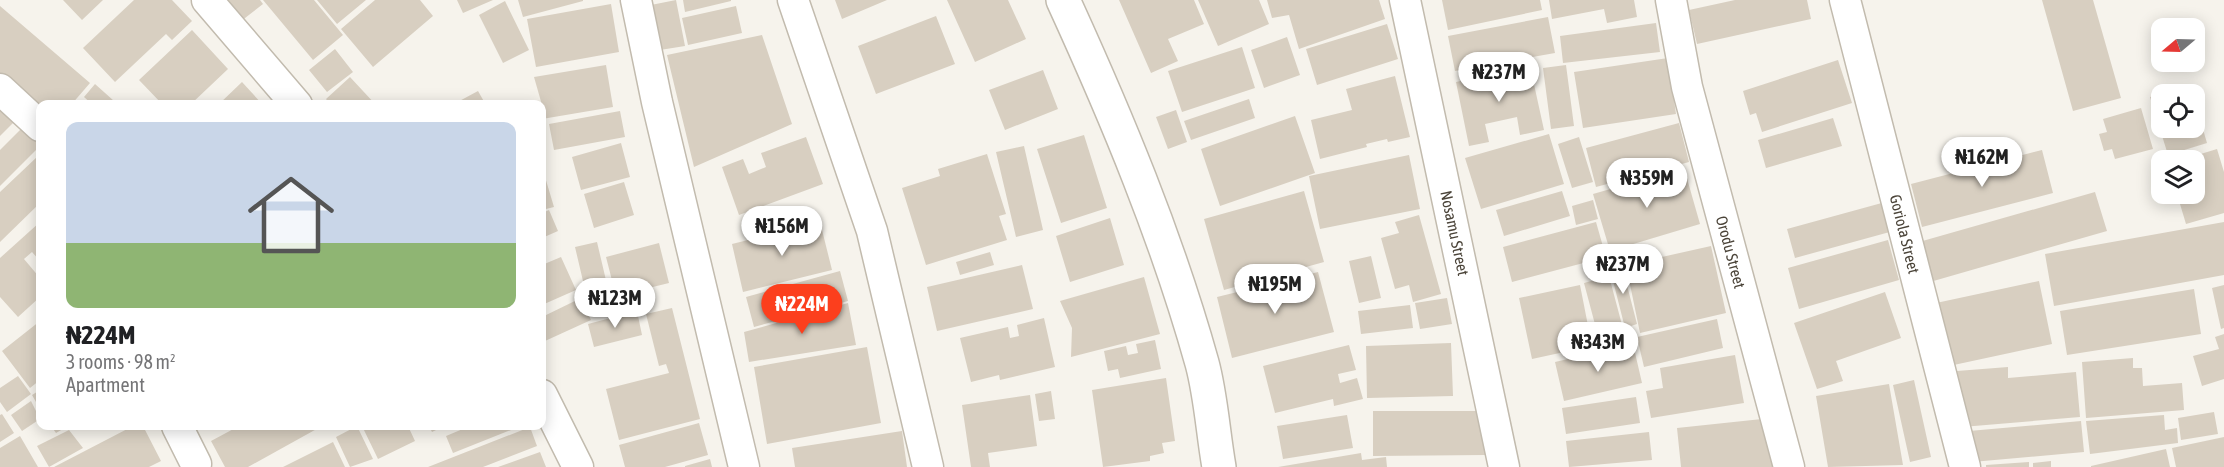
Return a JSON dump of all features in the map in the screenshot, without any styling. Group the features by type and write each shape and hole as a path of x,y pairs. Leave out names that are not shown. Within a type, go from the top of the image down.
{"street":[{"path":"207,0 293,100"},
{"path":"636,0 657,102 744,467"},
{"path":"793,0 872,231 928,467"},
{"path":"1063,0 1155,215 1202,365 1219,467"},
{"name":"Nosamu Street","path":"1405,0 1504,467"},
{"name":"Orodu Street","path":"1671,0 1687,87 1789,467"},
{"name":"Goriola Street","path":"1845,0 1965,467"},
{"path":"0,89 36,122"},
{"path":"546,403 578,467"},
{"path":"179,430 196,464"}],"building":[{"path":"63,0 103,0 82,20"},
{"path":"134,0 172,0 192,21 172,40 166,34 115,82 83,48"},
{"path":"215,0 260,0 263,4 236,25"},
{"path":"263,0 314,0 343,35 313,60"},
{"path":"317,0 366,0 337,24"},
{"path":"375,0 420,0 433,16 373,67 341,29"},
{"path":"457,0 493,0 463,13"},
{"path":"518,0 583,0 583,1 523,17"},
{"path":"676,0 685,46 660,50 651,5"},
{"path":"683,0 731,0 731,1 685,12"},
{"path":"835,0 887,0 842,19"},
{"path":"947,0 1008,0 1026,39 975,62"},
{"path":"1119,0 1194,0 1204,24 1168,39 1178,61 1151,73"},
{"path":"1198,0 1259,0 1269,24 1218,46"},
{"path":"1267,0 1379,0 1385,19 1299,49 1289,15 1272,18"},
{"path":"1442,0 1540,0 1542,10 1448,30"},
{"path":"1549,0 1634,0 1637,17 1607,23 1604,9 1552,19"},
{"path":"1735,0 1807,0 1811,19 1697,44 1689,10"},
{"path":"2042,0 2093,0 2121,98 2073,111"},
{"path":"505,1 529,50 503,63 479,15"},
{"path":"611,4 619,52 536,67 527,19"},
{"path":"0,6 90,83 75,100 36,100 36,112 0,81"},
{"path":"736,6 742,33 688,45 682,18"},
{"path":"936,16 955,64 876,94 858,46"},
{"path":"1548,17 1555,53 1455,71 1448,36"},
{"path":"1656,23 1660,52 1563,63 1560,36"},
{"path":"1387,24 1398,59 1317,85 1306,49"},
{"path":"192,30 228,69 195,100 158,100 139,80"},
{"path":"762,35 792,124 694,167 667,55"},
{"path":"1287,37 1300,75 1264,88 1251,50"},
{"path":"1242,47 1255,88 1182,112 1168,71"},
{"path":"335,49 353,72 327,92 309,70"},
{"path":"1668,58 1676,114 1583,128 1574,72"},
{"path":"1838,60 1852,103 1762,132 1756,113 1750,115 1743,91"},
{"path":"606,65 613,107 546,118 546,100 541,100 534,77"},
{"path":"1566,65 1574,126 1551,129 1543,68"},
{"path":"1530,66 1544,130 1520,135 1517,117 1485,124 1489,142 1469,146 1456,82"},
{"path":"1043,70 1058,109 1005,130 989,90"},
{"path":"1395,76 1410,137 1366,144 1367,147 1320,159 1311,120 1352,110 1346,89"},
{"path":"350,77 371,100 327,100"},
{"path":"242,82 258,100 223,100"},
{"path":"95,84 113,100 87,100 84,97"},
{"path":"478,91 483,100 461,100"},
{"path":"1249,99 1255,118 1191,140 1184,121"},
{"path":"0,101 18,118 0,136"},
{"path":"2141,108 2153,149 2115,159 2112,149 2104,151 2099,134 2107,132 2103,119"},
{"path":"1176,110 1187,142 1168,149 1156,117"},
{"path":"620,111 625,137 554,150 549,124"},
{"path":"1295,116 1315,173 1220,206 1201,149"},
{"path":"1833,118 1842,146 1766,168 1758,140"},
{"path":"30,120 36,127 36,150 0,186 0,150"},
{"path":"1679,123 1689,162 1596,187 1586,148"},
{"path":"1549,134 1564,184 1481,209 1465,158"},
{"path":"1084,135 1107,208 1061,223 1037,149"},
{"path":"2205,136 2207,143 2184,150 2166,150 2163,138 2205,138"},
{"path":"806,137 823,184 739,215 722,167 743,159 749,174 766,167 761,153"},
{"path":"1579,137 1593,182 1572,188 1558,144"},
{"path":"621,143 630,177 581,190 572,157"},
{"path":"1024,146 1043,230 1016,237 996,152"},
{"path":"2217,149 2224,172 2224,213 2186,224 2180,204 2205,204 2205,153"},
{"path":"2042,150 2053,193 1922,227 1911,184"},
{"path":"987,154 1006,214 999,216 1007,240 926,265 902,188 940,176 938,169"},
{"path":"1409,155 1420,209 1320,229 1309,176"},
{"path":"36,158 36,207 0,242 0,192"},
{"path":"1684,168 1700,224 1610,251 1593,194"},
{"path":"546,180 554,207 546,209"},
{"path":"624,182 634,215 594,228 584,194"},
{"path":"1304,191 1324,262 1224,290 1204,219"},
{"path":"1562,191 1570,216 1504,236 1496,210"},
{"path":"2095,192 2107,231 1930,282 1919,242"},
{"path":"1593,200 1598,219 1576,225 1572,206"},
{"path":"1889,201 1897,230 1795,258 1787,229"},
{"path":"549,210 558,231 546,236 546,211"},
{"path":"1419,215 1441,294 1413,302 1409,285 1395,289 1381,238 1399,233 1395,222"},
{"path":"1110,218 1124,265 1070,282 1056,236"},
{"path":"820,222 832,270 743,292 732,244"},
{"path":"1596,222 1606,257 1512,282 1503,247"},
{"path":"2224,222 2224,275 2054,306 2045,254"},
{"path":"36,226 36,256 32,252 24,259 36,273 36,301 18,317 0,297 0,258"},
{"path":"1888,240 1899,280 1799,309 1788,268"},
{"path":"597,242 609,293 587,298 575,247"},
{"path":"659,243 669,283 616,296 606,257"},
{"path":"1711,246 1726,313 1640,333 1626,265"},
{"path":"990,252 994,265 960,275 956,262"},
{"path":"1371,256 1381,298 1359,303 1349,261"},
{"path":"561,257 576,290 546,303 546,263"},
{"path":"1621,262 1637,324 1625,328 1609,265"},
{"path":"1022,265 1033,309 937,331 927,287"},
{"path":"840,271 848,301 754,327 746,297"},
{"path":"1318,272 1334,332 1232,358 1217,297"},
{"path":"1609,276 1626,340 1601,347 1584,283"},
{"path":"1144,277 1160,334 1071,357 1072,328 1060,301"},
{"path":"2039,281 2052,344 1949,366 1936,303"},
{"path":"1580,285 1592,346 1532,359 1519,298"},
{"path":"2224,285 2224,328 2221,329 2212,288"},
{"path":"2194,289 2201,334 2067,355 2060,311"},
{"path":"1885,292 1901,338 1836,361 1843,381 1817,389 1794,323"},
{"path":"581,298 591,320 546,341 546,315"},
{"path":"1447,298 1452,324 1420,329 1415,303"},
{"path":"848,303 856,345 749,362 744,332"},
{"path":"1410,305 1413,328 1361,334 1358,311"},
{"path":"672,308 700,419 619,440 606,389 669,373 666,364 659,366 646,314"},
{"path":"637,311 642,335 594,347 588,324"},
{"path":"1044,318 1055,367 1000,380 999,375 971,382 960,338 1008,327 1010,338 1019,336 1017,325"},
{"path":"1717,319 1723,348 1644,367 1637,337"},
{"path":"36,324 36,383 30,388 2,351"},
{"path":"2224,334 2224,379 2202,386 2193,356 2219,349 2215,337"},
{"path":"1155,340 1161,369 1120,378 1118,369 1108,371 1104,351 1126,346 1128,355 1138,353 1136,344"},
{"path":"1451,343 1453,396 1367,398 1366,346"},
{"path":"1633,344 1642,383 1564,401 1555,362"},
{"path":"1349,345 1356,370 1338,374 1340,383 1357,378 1363,399 1334,406 1333,399 1275,413 1263,366"},
{"path":"867,347 881,423 767,444 754,367"},
{"path":"1735,355 1744,403 1651,418 1646,391 1663,388 1660,368"},
{"path":"2133,358 2133,368 2142,368 2143,386 2182,383 2184,410 2086,418 2082,362"},
{"path":"2008,367 2008,378 2076,372 2080,417 1962,427 1957,371"},
{"path":"18,376 31,394 7,412 0,402 0,388"},
{"path":"1166,378 1175,441 1162,443 1164,453 1150,456 1150,461 1103,467 1092,390"},
{"path":"1914,380 1931,457 1910,462 1893,385"},
{"path":"1889,384 1903,465 1828,467 1816,396"},
{"path":"1051,391 1055,419 1039,421 1035,394"},
{"path":"1030,395 1037,446 988,453 990,467 971,467 962,405"},
{"path":"1636,397 1640,423 1566,434 1562,408"},
{"path":"31,401 36,411 36,422 22,431 11,415"},
{"path":"1373,411 1485,411 1485,455 1373,456"},
{"path":"2214,412 2218,434 2181,440 2178,418"},
{"path":"2,414 14,433 0,442 0,415"},
{"path":"1347,415 1353,448 1283,459 1277,426"},
{"path":"2164,415 2165,430 2177,428 2178,443 2090,454 2086,421"},
{"path":"1762,419 1777,467 1681,467 1677,428"},
{"path":"2081,421 2084,452 1972,462 1969,431"},
{"path":"699,423 708,455 665,467 625,467 619,445"},
{"path":"69,430 83,448 49,467 37,446"},
{"path":"125,430 145,430 161,461 149,467 54,467"},
{"path":"232,430 315,430 248,467 225,467 211,441"},
{"path":"349,430 359,430 373,459 350,467 336,437"},
{"path":"364,430 410,430 415,441 378,459"},
{"path":"460,430 511,430 453,453 446,436"},
{"path":"522,430 531,430 537,446 483,467 428,467"},
{"path":"902,431 907,467 795,467 792,448"},
{"path":"1649,432 1652,460 1569,467 1566,441"},
{"path":"20,436 38,467 0,467 0,448"},
{"path":"2224,437 2224,467 2176,467 2172,448"},
{"path":"333,442 345,467 283,467"},
{"path":"2166,449 2170,467 2091,467 2091,466"},
{"path":"540,452 546,467 498,467"},
{"path":"1361,453 1362,460 1386,457 1387,467 1278,467"},
{"path":"710,459 712,467 685,467 685,466"},
{"path":"2051,461 2051,467 2033,467 2033,463"},
{"path":"2029,462 2029,467 1986,467 1986,465"}]}
